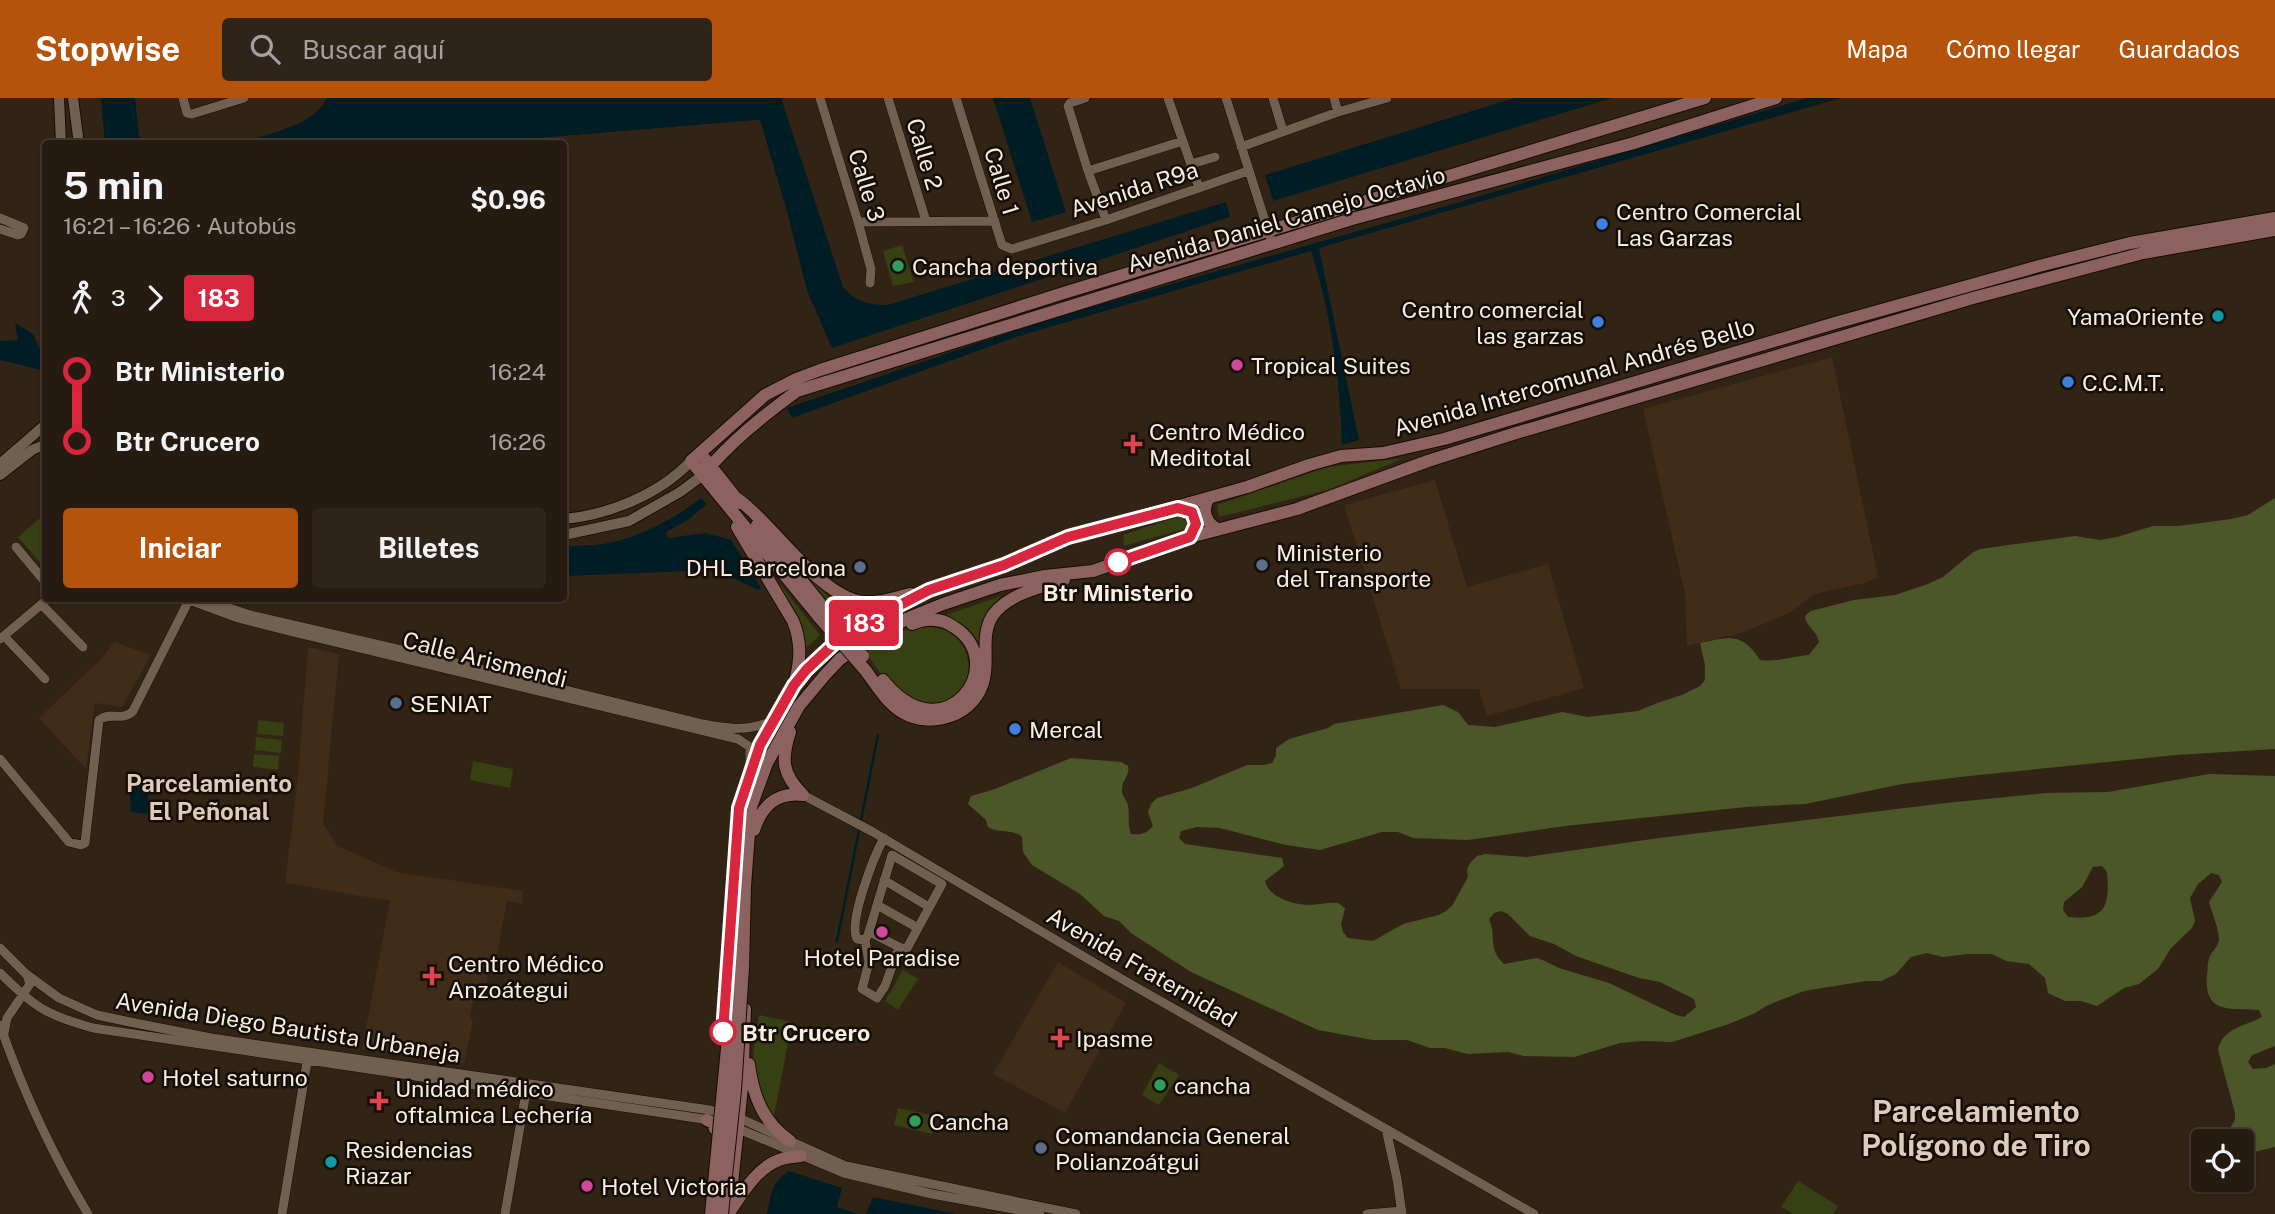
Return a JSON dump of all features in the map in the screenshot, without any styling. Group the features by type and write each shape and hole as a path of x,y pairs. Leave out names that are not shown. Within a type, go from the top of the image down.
{"main road":[{"name":"Avenida Daniel Camejo Octavio","path":"707,470 763,415 797,391 1705,98"},
{"name":"Avenida Daniel Camejo Octavio","path":"696,457 765,395 796,379 963,324 1270,237 1352,219 1634,143 1776,98"},
{"name":"Avenida Intercomunal Andrés Bello","path":"722,1214 736,1090 739,808 760,745 794,685 836,642 865,623 929,590 1004,565 1074,535 1178,508 1341,456 1396,450 1482,429 1835,323 2039,266 2162,236 2275,218"},
{"name":"Avenida Intercomunal Andrés Bello","path":"738,906 751,807 782,736 808,694 840,659 925,611 1000,585 1045,576 1093,571 1190,537 1297,509 1428,461 1516,433 1973,298 2143,253 2275,230"},
{"path":"696,457 869,669 904,701 914,708 943,708 967,693 975,675 974,651 969,642 961,632 945,622 922,620 864,644"},
{"path":"729,499 748,506 840,596 867,603 929,590"},
{"path":"729,499 799,635 800,653 794,685"},
{"path":"1208,499 1204,507 1206,516 1210,524 1217,529"},
{"path":"1178,508 1187,509 1195,517 1195,531 1190,537"},
{"path":"869,669 891,703 901,712 923,719 951,717 972,702 984,680 985,638 988,623 995,613 1010,600 1093,571"},
{"path":"803,795 789,780 785,768 785,750 808,694"},
{"path":"748,843 758,817 770,802 791,794 803,795"},
{"path":"738,906 746,1035 756,1101 770,1123 790,1141"},
{"path":"705,1214 738,906"},
{"name":"Avenida Intercomunal Andrés Bello","path":"711,1214 737,968"},
{"path":"729,1214 746,1035"},
{"path":"729,1214 745,1189 763,1170 778,1160 802,1156"}],"street":[{"path":"58,98 61,140"},
{"path":"73,98 78,140"},
{"path":"183,98 184,109 192,114 243,98"},
{"name":"Calle 3","path":"820,98 871,270 870,283"},
{"name":"Calle 2","path":"888,98 926,221"},
{"name":"Calle 1","path":"956,98 1002,245 1012,249 1032,242"},
{"path":"1085,98 1068,106 1087,171 1106,220"},
{"path":"1168,98 1199,188"},
{"path":"1226,98 1270,237"},
{"path":"1273,98 1283,131"},
{"path":"1334,98 1338,112"},
{"path":"1241,147 1338,112 1387,98"},
{"path":"1087,171 1183,141"},
{"path":"1191,164 1215,157"},
{"name":"Avenida R9a","path":"1032,242 1106,220 1248,171"},
{"path":"0,218 24,228 18,235 0,229"},
{"path":"858,222 995,221"},
{"path":"0,464 42,427"},
{"path":"0,475 42,446"},
{"name":"Avenida Daniel Camejo Octavio","path":"567,518 613,509 642,496 677,475 696,457"},
{"name":"Avenida Daniel Camejo Octavio","path":"567,534 629,521 707,470"},
{"path":"16,547 42,578"},
{"path":"45,679 2,637 46,602 83,647"},
{"path":"0,759 69,842 81,845 87,839 99,720 106,716 126,717 133,711 186,602"},
{"name":"Calle Arismendi","path":"195,602 238,618 293,632 744,741 750,747 749,773"},
{"name":"Calle Arismendi","path":"213,602 264,618 703,724 746,730 774,720"},
{"name":"Avenida Fraternidad","path":"803,795 884,838 1127,982 1534,1214"},
{"path":"884,838 870,867 854,928 857,939 867,936 899,947 906,950 942,883 894,854 891,856 867,936 869,962 862,989 873,997 880,996 899,947"},
{"path":"884,880 929,907"},
{"path":"877,905 918,928"},
{"name":"Avenida Diego Bautista Urbaneja","path":"0,948 50,993 97,1015 211,1038 526,1092 714,1116"},
{"name":"Avenida Diego Bautista Urbaneja","path":"0,973 38,1008 67,1021 93,1028 663,1105 738,1123 790,1141 846,1166 1076,1214"},
{"path":"5,1038 5,1022 30,984 26,974"},
{"path":"38,1008 34,1001 37,993 50,993"},
{"path":"0,1025 23,1087 59,1164 88,1214"},
{"path":"282,1214 307,1055"},
{"path":"505,1214 526,1092"},
{"name":"Avenida Diego Bautista Urbaneja","path":"738,1123 802,1156 844,1173 932,1194 1040,1214"},
{"path":"1367,1214 1402,1212 1386,1129"}],"shaded area":[{"path":"1832,357 1878,577 1865,583 1814,594 1788,614 1744,632 1687,646 1685,594 1643,409"},
{"path":"1435,480 1467,587 1548,564 1584,688 1487,716 1479,689 1401,689 1344,505"},
{"path":"114,642 151,655 122,707 95,703 86,769 39,718 102,658"},
{"name":"Centro Médico Anzoátegui","path":"308,647 339,654 323,824 338,846 396,872 523,891 522,904 507,901 497,955 492,954 484,998 473,1002 470,1017 473,1020 464,1064 362,1049 390,901 285,883 298,777"},
{"name":"Ipasme","path":"1058,962 1126,1003 1065,1113 993,1074"}],"green space":[{"name":"Cancha deportiva","path":"902,245 914,282 893,286 883,251"},
{"path":"1404,458 1328,490 1219,517 1217,505 1327,467"},
{"path":"2275,498 2275,749 2176,755 1969,776 1902,784 1805,804 1746,807 1565,826 1468,840 1413,838 1398,832 1382,832 1320,850 1286,845 1220,828 1197,827 1181,831 1179,838 1185,844 1282,858 1284,866 1265,881 1271,892 1296,904 1338,903 1345,908 1341,924 1348,938 1373,941 1403,924 1446,911 1452,906 1468,877 1467,869 1471,862 1477,856 1485,854 1527,857 1946,803 2047,793 2108,792 2209,774 2275,776 2275,1046 2252,1055 2248,1062 2253,1069 2275,1064 2275,1147 2254,1152 2254,1129 2229,1129 2235,1120 2235,1113 2218,1050 2229,1032 2262,1017 2259,1010 2221,1007 2210,997 2207,988 2208,963 2219,940 2209,902 2222,882 2219,875 2211,873 2198,884 2190,898 2195,921 2192,928 2171,948 2158,969 2139,984 2124,988 2097,1006 2081,1001 2065,1001 2048,993 2045,978 2029,964 2006,961 1992,954 1943,957 1927,953 1911,957 1896,974 1881,981 1804,991 1729,1024 1672,1042 1620,1043 1574,1057 1524,1056 1508,1052 1468,1054 1445,1048 1430,1048 1407,1040 1373,1040 1318,1030 1191,972 1131,933 1119,921 1104,916 1080,894 1032,865 1023,852 1022,837 988,827 986,820 968,804 971,796 1071,758 1121,762 1128,766 1122,790 1128,805 1131,834 1141,834 1153,826 1148,812 1157,798 1192,788 1247,765 1272,763 1276,748 1289,739 1334,724 1443,705 1458,712 1468,725 1495,727 1562,712 1588,717 1638,711 1700,686 1705,680 1705,665 1700,643 1734,639 1747,645 1760,660 1765,661 1809,655 1819,642 1806,620 1805,616 1811,611 1854,600 1895,595 1928,584 1943,577 1980,549 2075,536 2100,540 2153,526 2179,526 2248,515","holes":["2102,866 2107,872 2106,903 2102,909 2090,917 2068,917 2063,910 2064,902 2082,887 2093,867","1501,911 1508,914 1530,936 1554,944 1576,956 1639,978 1660,982 1694,999 1696,1007 1684,1017 1676,1015 1609,983 1559,968 1537,958 1504,964 1496,953 1489,919 1494,913"]},
{"path":"1184,515 1190,521 1184,529 1124,546 1123,535"},
{"path":"42,517 42,565 18,537"},
{"path":"790,558 829,597 859,609 842,623"},
{"path":"765,565 820,635 806,648"},
{"path":"1001,596 982,621 978,646 963,627 946,615"},
{"path":"921,626 953,634 966,654 968,678 961,693 948,703 921,704 904,698 888,683 863,650 902,631"},
{"path":"258,720 284,723 283,736 257,734"},
{"path":"256,737 282,740 281,753 255,750"},
{"path":"254,754 279,756 278,770 253,767"},
{"path":"473,761 513,769 510,788 470,780"},
{"path":"903,970 918,979 898,1010 885,1001"},
{"path":"759,1015 792,1022 773,1121 758,1095 753,1070"},
{"name":"cancha","path":"1159,1063 1179,1075 1159,1105 1142,1095"},
{"name":"Cancha","path":"898,1108 935,1116 932,1134 894,1125"},
{"path":"1798,1181 1838,1206 1833,1214 1793,1214 1781,1207"}],"water":[{"path":"101,98 135,98 139,136 144,140 105,140"},
{"path":"327,98 781,98 843,287 857,299 874,304 887,305 1226,202 1230,217 832,348 807,291 787,212 758,120 515,140 250,140 287,129 320,108"},
{"path":"993,98 1030,98 1066,212 1032,222"},
{"path":"1514,98 1612,98 1273,201 1265,175"},
{"path":"1807,98 1841,98 1319,248 1359,440 1342,445 1333,346 1311,251 1019,336 792,418 787,408 1049,319 1460,202"},
{"path":"15,323 33,334 42,354 42,370 0,360 0,341 18,340"},
{"path":"701,498 707,504 688,520 666,532 668,538 706,533 731,540 761,588 758,590 716,570 567,576 567,547 618,541 641,533"},
{"path":"129,785 149,786 147,814 131,812"},
{"path":"789,1171 842,1188 837,1207 857,1214 767,1214 775,1185"},
{"path":"873,1197 957,1214 866,1214"}],"pier":[{"path":"760,120 807,291 821,323 817,324 804,292 758,123 565,140 515,140"}],"waterway":[{"path":"837,941 878,735"}],"bus line":[{"name":"183","path":"723,1032 739,808 744,786 760,745 794,685 806,670 836,642 865,623 929,590 1004,565 1089,530 1178,508 1192,512 1196,524 1190,537 1118,562"}],"place":[{"name":"Centro Comercial Las Garzas","path":"1602,224"},
{"name":"Cancha deportiva","path":"898,266"},
{"name":"YamaOriente","path":"2218,316"},
{"name":"Centro comercial las garzas","path":"1598,322"},
{"name":"Tropical Suites","path":"1237,365"},
{"name":"C.C.M.T.","path":"2068,382"},
{"name":"Centro Médico Meditotal","path":"1133,444"},
{"name":"Btr Ministerio","path":"1118,562"},
{"name":"Ministerio del Transporte","path":"1262,565"},
{"name":"DHL Barcelona","path":"860,567"},
{"name":"SENIAT","path":"396,703"},
{"name":"Mercal","path":"1015,729"},
{"name":"Hotel Paradise","path":"882,932"},
{"name":"Centro Médico Anzoátegui","path":"432,976"},
{"name":"Btr Crucero","path":"723,1032"},
{"name":"Ipasme","path":"1060,1038"},
{"name":"Hotel saturno","path":"148,1077"},
{"name":"cancha","path":"1160,1085"},
{"name":"Unidad médico oftalmica Lechería","path":"379,1101"},
{"name":"Cancha","path":"915,1121"},
{"name":"Comandancia General Polianzoátgui","path":"1041,1148"},
{"name":"Residencias Riazar","path":"331,1162"},
{"name":"Hotel Victoria","path":"587,1186"}],"district":[{"name":"Parcelamiento El Peñonal","path":"209,797"},
{"name":"Parcelamiento Polígono de Tiro","path":"1976,1128"}]}
